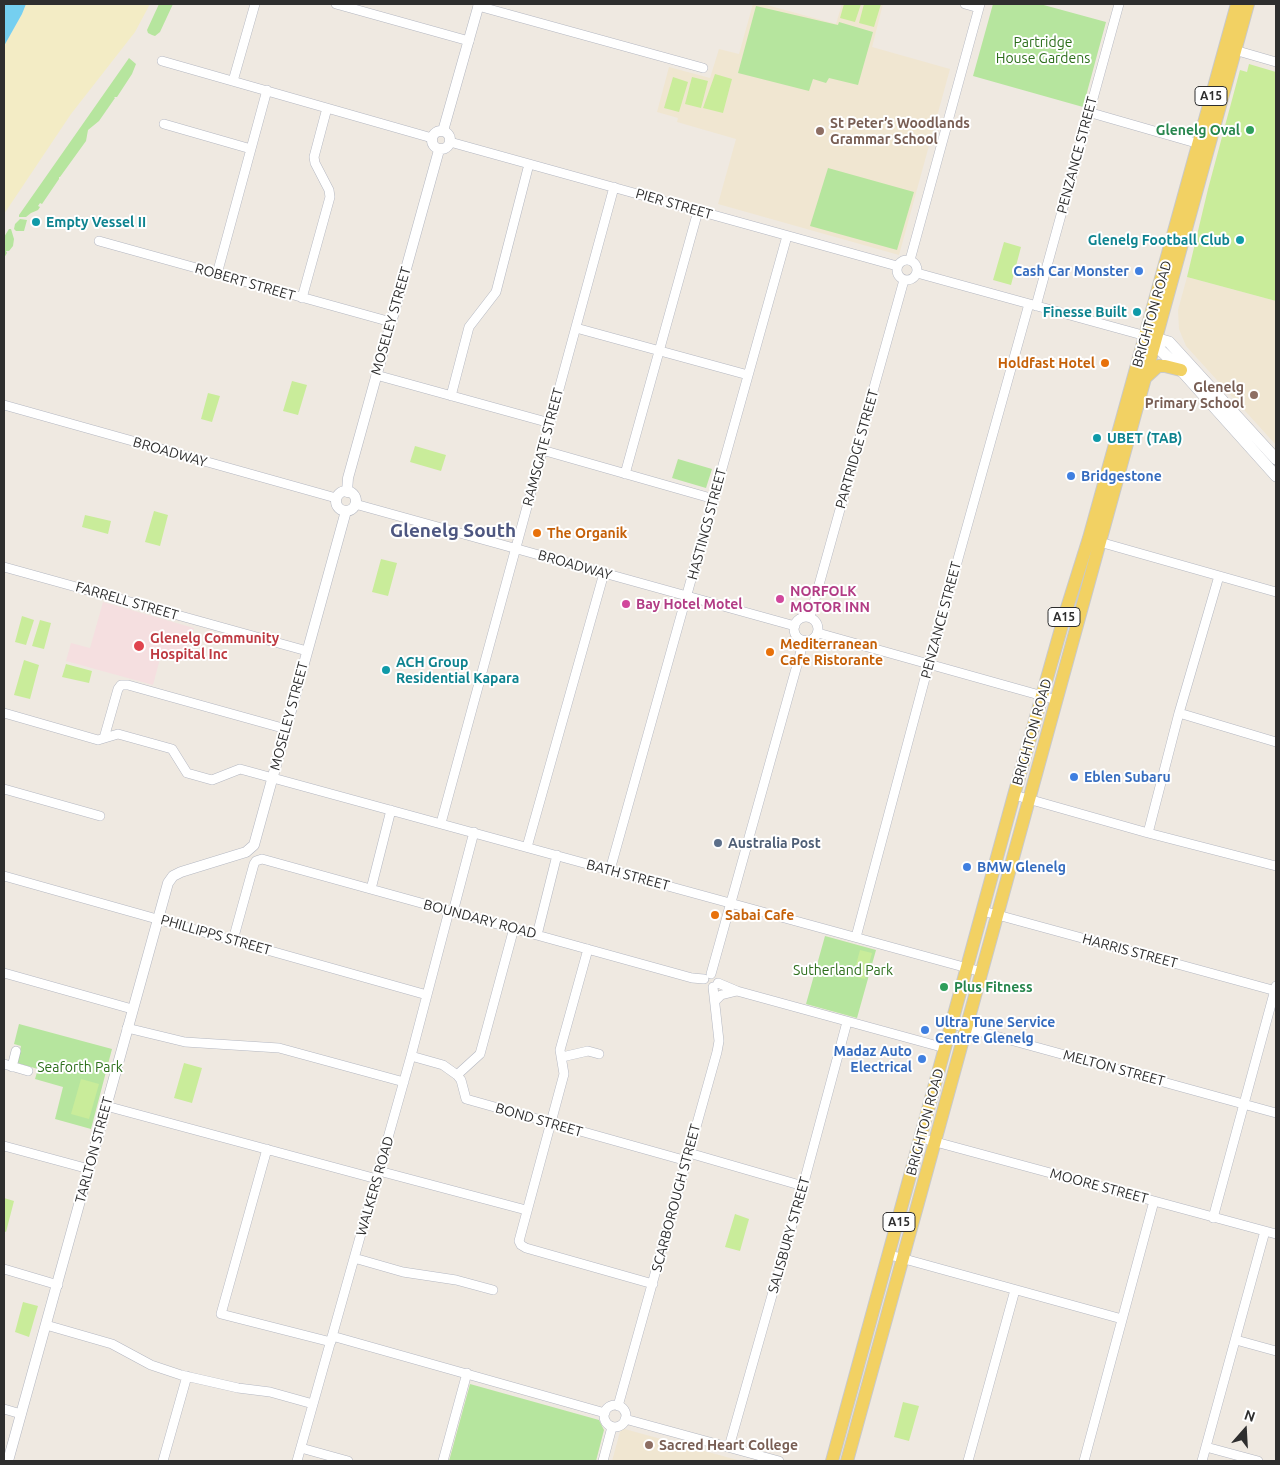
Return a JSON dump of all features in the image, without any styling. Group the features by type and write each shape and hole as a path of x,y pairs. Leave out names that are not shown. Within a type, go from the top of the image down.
{"main road":[{"name":"BRIGHTON ROAD","path":"1230,49 1237,4"},
{"name":"BRIGHTON ROAD","path":"847,1461 1057,700 1095,540 1153,340 1203,145 1230,49 1248,4"},
{"name":"BRIGHTON ROAD","path":"832,1461 890,1255 1014,794 1066,611 1095,540 1146,378 1153,340"},
{"path":"1153,340 1276,476"},
{"path":"1153,340 1169,342 1276,459"},
{"path":"1146,378 1158,366 1181,370"}],"street":[{"path":"233,81 255,4"},
{"path":"336,4 469,41"},
{"path":"910,260 979,6 965,4"},
{"name":"PENZANCE STREET","path":"856,937 929,663 1119,4"},
{"path":"443,131 479,5 703,68"},
{"path":"1230,49 1276,62"},
{"path":"162,61 432,138"},
{"path":"217,274 267,90"},
{"path":"302,298 330,197 329,190 314,164 327,108"},
{"path":"1088,112 1203,145"},
{"path":"164,124 251,149"},
{"path":"443,131 448,134 450,142 445,149 439,150 434,147 432,138 435,133 443,131"},
{"name":"PIER STREET","path":"450,142 897,266"},
{"name":"MOSELEY STREET","path":"347,492 348,478 439,150"},
{"path":"451,396 469,327 496,292 530,164"},
{"name":"RAMSGATE STREET","path":"440,823 614,187"},
{"path":"625,474 698,211"},
{"name":"HASTINGS STREET","path":"610,870 787,236"},
{"name":"ROBERT STREET","path":"99,241 391,322"},
{"path":"910,260 901,262 897,266 898,276 904,280 911,280 917,273"},
{"path":"910,260 915,264 917,273"},
{"path":"917,273 1153,340"},
{"name":"PARTRIDGE STREET","path":"810,617 904,280"},
{"path":"576,328 748,375"},
{"path":"376,375 550,423"},
{"name":"BROADWAY","path":"4,405 336,498"},
{"path":"542,450 714,499"},
{"path":"347,492 353,495 355,504 352,509 346,511 338,507 336,498 339,494 347,492"},
{"name":"BROADWAY","path":"355,504 794,626"},
{"name":"MOSELEY STREET","path":"273,777 346,511"},
{"path":"1095,540 1276,592"},
{"name":"FARRELL STREET","path":"4,566 307,651"},
{"path":"526,847 604,573"},
{"path":"1148,833 1179,713 1219,576"},
{"path":"802,617 810,617 816,622 819,629 813,639 804,640 796,634 794,626 802,617"},
{"path":"818,633 1057,700"},
{"path":"804,640 706,986 715,985 945,1048"},
{"path":"104,738 118,689 121,685 128,685 286,729"},
{"name":"BATH STREET","path":"4,713 98,740 118,734 172,749 187,773 212,780 240,769 273,777 982,972"},
{"path":"1179,713 1276,742"},
{"name":"TARLTON STREET","path":"8,1461 168,883 173,876 181,872 251,849 254,845 273,777"},
{"path":"4,789 100,816"},
{"path":"1014,794 1148,833 1276,866"},
{"path":"371,889 391,810"},
{"name":"WALKERS ROAD","path":"297,1461 474,832"},
{"path":"537,935 557,855"},
{"name":"BOUNDARY ROAD","path":"233,940 254,864 256,861 262,860 692,978 708,976"},
{"name":"PHILLIPPS STREET","path":"4,876 428,995"},
{"name":"HARRIS STREET","path":"983,911 1276,989"},
{"path":"411,1056 443,1065 457,1074 480,1054 514,928"},
{"path":"588,949 560,1050 564,1074 526,1210 519,1243 526,1248 653,1284"},
{"path":"4,973 132,1009"},
{"name":"SCARBOROUGH STREET","path":"618,1406 719,1041 715,985"},
{"path":"1213,1218 1276,989"},
{"path":"715,1000 721,995 737,991"},
{"name":"SALISBURY STREET","path":"729,1448 847,1022"},
{"name":"MELTON STREET","path":"952,1024 1276,1113"},
{"path":"127,1028 186,1042 279,1048 404,1082"},
{"path":"16,1051 8,1066 28,1071"},
{"path":"562,1057 588,1052 599,1054"},
{"name":"BOND STREET","path":"457,1074 461,1080 466,1099 550,1123 803,1186"},
{"path":"106,1106 267,1149 526,1210"},
{"name":"MOORE STREET","path":"921,1138 1276,1234"},
{"path":"4,1146 89,1170"},
{"path":"267,1149 221,1314 332,1339 467,1373 605,1413"},
{"path":"1084,1461 1154,1201"},
{"path":"1202,1461 1265,1231"},
{"path":"890,1255 1122,1319"},
{"path":"354,1258 403,1272 456,1280 493,1290"},
{"path":"4,1269 58,1285"},
{"path":"968,1461 1015,1290"},
{"path":"46,1325 112,1344 151,1365 187,1376 238,1388 270,1392 313,1404"},
{"path":"1236,1340 1276,1351"},
{"path":"443,1461 467,1373"},
{"path":"163,1461 187,1376"},
{"path":"612,1427 605,1420 605,1413 608,1408 618,1406 623,1410 625,1419"},
{"path":"4,1409 21,1414"},
{"path":"625,1419 779,1461"},
{"path":"612,1427 619,1426 625,1419"},
{"path":"603,1461 612,1427"},
{"path":"1206,1447 1258,1461"},
{"path":"301,1448 348,1461"}],"shaded area":[{"name":"St Peter’s Woodlands Grammar School","path":"753,4 763,4 836,24 842,4 883,4 872,47 950,69 899,255 718,204 736,139 677,122 678,118 657,112 669,67 710,78 719,49 739,54"},
{"name":"Glenelg Primary School","path":"1187,277 1276,301 1276,445 1186,346 1179,329 1178,310"},
{"name":"Glenelg Community Hospital Inc","path":"103,602 194,628 184,661 161,655 153,685 66,661 71,643 90,648"},
{"name":"Sacred Heart College","path":"621,1428 741,1461 612,1461"}],"green space":[{"path":"159,4 173,4 160,32 155,36 148,33 147,30"},
{"path":"844,4 861,4 855,22 840,18"},
{"path":"864,4 881,4 874,27 859,23"},
{"name":"Partridge House Gardens","path":"993,4 1040,4 1106,22 1083,107 973,76"},
{"path":"756,6 838,25 839,22 873,32 858,85 829,78 826,83 813,79 809,91 738,73"},
{"path":"129,58 136,64 132,74 117,97 114,97 99,121 88,130 86,141 59,177 42,204 40,203 38,210 26,217 19,217 19,215"},
{"name":"Glenelg Oval","path":"1249,64 1276,72 1276,301 1187,277 1240,70 1247,72"},
{"path":"715,74 732,79 723,113 703,108"},
{"path":"673,77 688,82 679,112 664,108"},
{"path":"692,77 708,81 701,108 685,104"},
{"path":"828,168 914,192 897,250 810,226"},
{"path":"20,219 27,220 24,231 16,231 14,229 15,224"},
{"path":"9,229 11,229 14,239 13,246 9,251 6,251 7,253 4,258 4,237"},
{"path":"1004,242 1021,247 1011,285 993,280"},
{"path":"292,381 307,385 298,415 283,411"},
{"path":"208,393 220,396 212,422 201,419"},
{"path":"415,446 446,455 441,471 410,462"},
{"path":"678,459 712,469 706,488 672,478"},
{"path":"154,511 168,515 160,546 145,542"},
{"path":"85,515 111,521 108,534 82,527"},
{"path":"381,559 397,563 388,596 372,592"},
{"path":"22,616 34,620 26,645 15,642"},
{"path":"40,620 51,623 44,649 32,646"},
{"path":"24,660 39,665 30,699 14,695"},
{"path":"66,664 92,671 89,683 62,677"},
{"name":"Sutherland Park","path":"825,936 876,950 857,1018 806,1004"},
{"path":"860,950 872,953 865,979 853,976"},
{"name":"Seaforth Park","path":"19,1024 112,1049 91,1129 55,1119 63,1087 35,1079 38,1069 17,1063 21,1046 14,1044"},
{"path":"184,1063 202,1068 192,1103 174,1098"},
{"path":"81,1079 99,1084 89,1119 71,1114"},
{"path":"4,1198 14,1201 6,1232 4,1231"},
{"path":"735,1214 749,1219 740,1251 725,1247"},
{"path":"23,1302 38,1306 29,1337 15,1332"},
{"path":"470,1384 599,1420 604,1430 596,1461 449,1461"},
{"path":"903,1402 919,1406 909,1441 894,1437"}],"sand":[{"path":"26,4 150,4 135,32 71,114 4,214 4,46"}],"water":[{"path":"4,4 26,4 4,46"}],"place":[{"name":"Glenelg Oval","path":"1250,130"},
{"name":"St Peter’s Woodlands Grammar School","path":"820,131"},
{"name":"Empty Vessel II","path":"36,222"},
{"name":"Glenelg Football Club","path":"1240,240"},
{"name":"Cash Car Monster","path":"1139,271"},
{"name":"Finesse Built","path":"1137,312"},
{"name":"Holdfast Hotel","path":"1105,363"},
{"name":"Glenelg Primary School","path":"1254,395"},
{"name":"UBET (TAB)","path":"1097,438"},
{"name":"Bridgestone","path":"1071,476"},
{"name":"The Organik","path":"537,533"},
{"name":"NORFOLK MOTOR INN","path":"780,599"},
{"name":"Bay Hotel Motel","path":"626,604"},
{"name":"Glenelg Community Hospital Inc","path":"139,646"},
{"name":"Mediterranean Cafe Ristorante","path":"770,652"},
{"name":"ACH Group Residential Kapara","path":"386,670"},
{"name":"Eblen Subaru","path":"1074,777"},
{"name":"Australia Post","path":"718,843"},
{"name":"BMW Glenelg","path":"967,867"},
{"name":"Sabai Cafe","path":"715,915"},
{"name":"Plus Fitness","path":"944,987"},
{"name":"Ultra Tune Service Centre Glenelg","path":"925,1030"},
{"name":"Madaz Auto Electrical","path":"922,1059"},
{"name":"Sacred Heart College","path":"649,1445"}],"district":[{"name":"Glenelg South","path":"453,531"}]}
